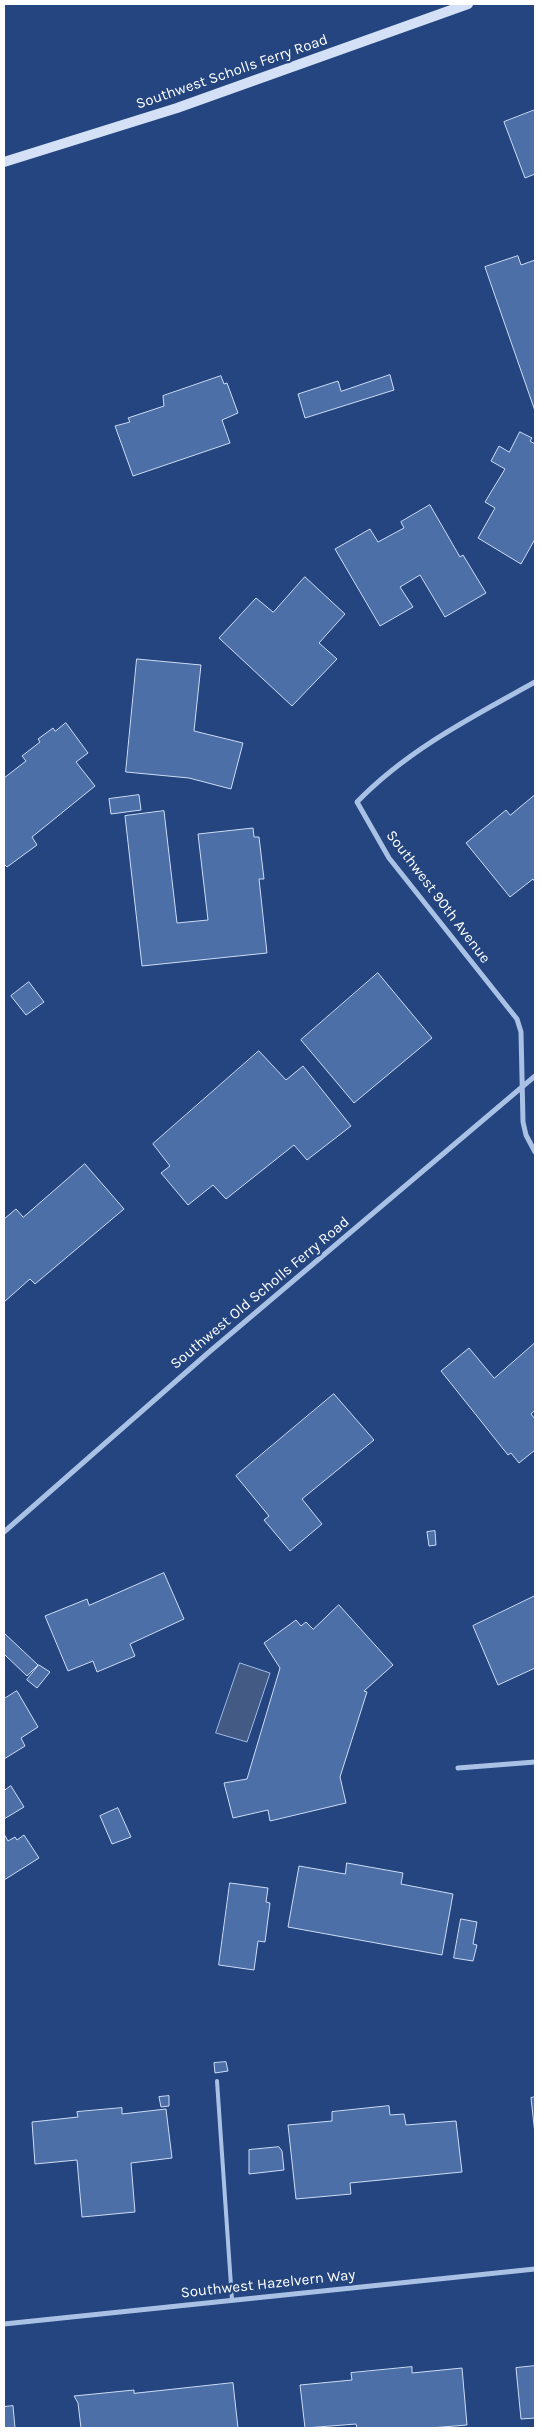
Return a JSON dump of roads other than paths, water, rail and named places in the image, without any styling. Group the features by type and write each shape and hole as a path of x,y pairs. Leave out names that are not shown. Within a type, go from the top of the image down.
{"main road":[{"name":"Southwest Scholls Ferry Road","path":"4,162 177,108 468,4"}],"street":[{"name":"Southwest 90th Avenue","path":"535,682 440,736 381,777 357,802 389,858 517,1018 521,1032 524,1129 535,1152"},
{"name":"Southwest Old Scholls Ferry Road","path":"4,1532 208,1353 535,1076"},
{"path":"458,1768 535,1762"},
{"name":"Southwest Hazelvern Way","path":"4,2324 535,2269"}],"lane":[{"path":"217,2081 232,2300"}],"water":[{"path":"240,1663 270,1673 247,1742 216,1733"}]}
